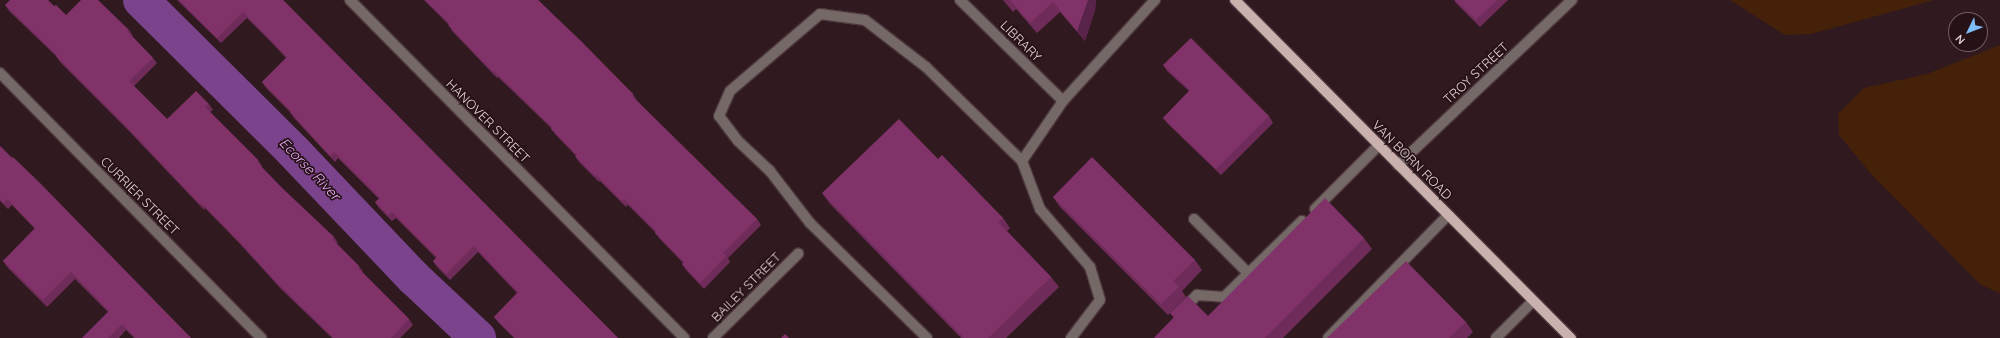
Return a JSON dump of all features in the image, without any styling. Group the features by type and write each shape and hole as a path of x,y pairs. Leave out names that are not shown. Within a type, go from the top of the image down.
{"main road":[{"name":"VAN BORN ROAD","path":"1235,0 1571,338"}],"street":[{"name":"HANOVER STREET","path":"350,0 684,338"},
{"name":"LIBRARY","path":"960,0 1063,101"},
{"path":"1022,161 1063,101 1155,0"},
{"name":"TROY STREET","path":"1398,165 1572,0"},
{"path":"927,338 810,223 770,171 738,140 719,116 730,91 820,14 865,20 926,67 1022,161 1040,209 1090,267 1100,300 1071,338"},
{"name":"CURRIER STREET","path":"0,73 261,338"},
{"path":"1175,317 1198,294 1224,297 1379,146"},
{"path":"1328,338 1448,215"},
{"path":"1194,219 1249,274"},
{"name":"BAILEY STREET","path":"713,338 798,254"},
{"path":"1496,338 1533,301"}],"shaded area":[{"path":"1730,0 1934,0 1811,34 1785,35"},
{"path":"2000,45 2000,293 1981,285 1872,175 1839,135 1838,114 1864,88 1927,74 1982,52 1988,52 1988,50"}],"building":[{"path":"10,0 48,0 54,6 56,5 66,15 81,0 98,0 129,30 127,31 153,58 129,81 167,119 196,91 209,104 205,107 258,160 257,162 282,188 334,237 332,239 359,266 358,268 409,319 391,338 334,338 277,283 236,238 201,203 200,204 124,124 56,56 57,55 5,5"},
{"path":"179,0 283,0 618,338 515,338 494,317 518,292 474,246 446,274 433,261 437,257 392,212 388,215 375,202 380,198 334,152 330,156 290,112 291,111 262,82 287,57 266,35 243,12 217,38"},
{"path":"425,0 538,0 633,94 632,96 757,219 723,253 726,256 700,283 682,264 684,262 655,233 656,231 624,199 622,201 575,156 577,155 551,129 552,127 494,71 493,72 448,25 450,24"},
{"path":"1010,0 1088,0 1077,31 1053,2 1030,23"},
{"path":"1455,0 1497,0 1476,20"},
{"path":"1191,38 1269,116 1216,169 1163,118 1190,90 1163,65"},
{"path":"899,119 938,159 942,155 1003,218 998,222 1051,277 988,338 964,338 822,193"},
{"path":"0,146 40,183 191,338 136,338 122,324 108,338 82,338 109,311 71,272 43,300 3,261 35,228 7,199 3,203 0,199"},
{"path":"1092,157 1195,260 1173,281 1179,287 1161,304 1053,197"},
{"path":"1325,198 1364,238 1265,338 1154,338 1174,317 1170,313 1188,296 1208,316"},
{"path":"1406,261 1466,322 1449,338 1327,338"},
{"path":"785,334 789,338 781,338"}],"waterway":[{"name":"Ecorse River","path":"141,0 293,151 414,278 478,338"}]}
